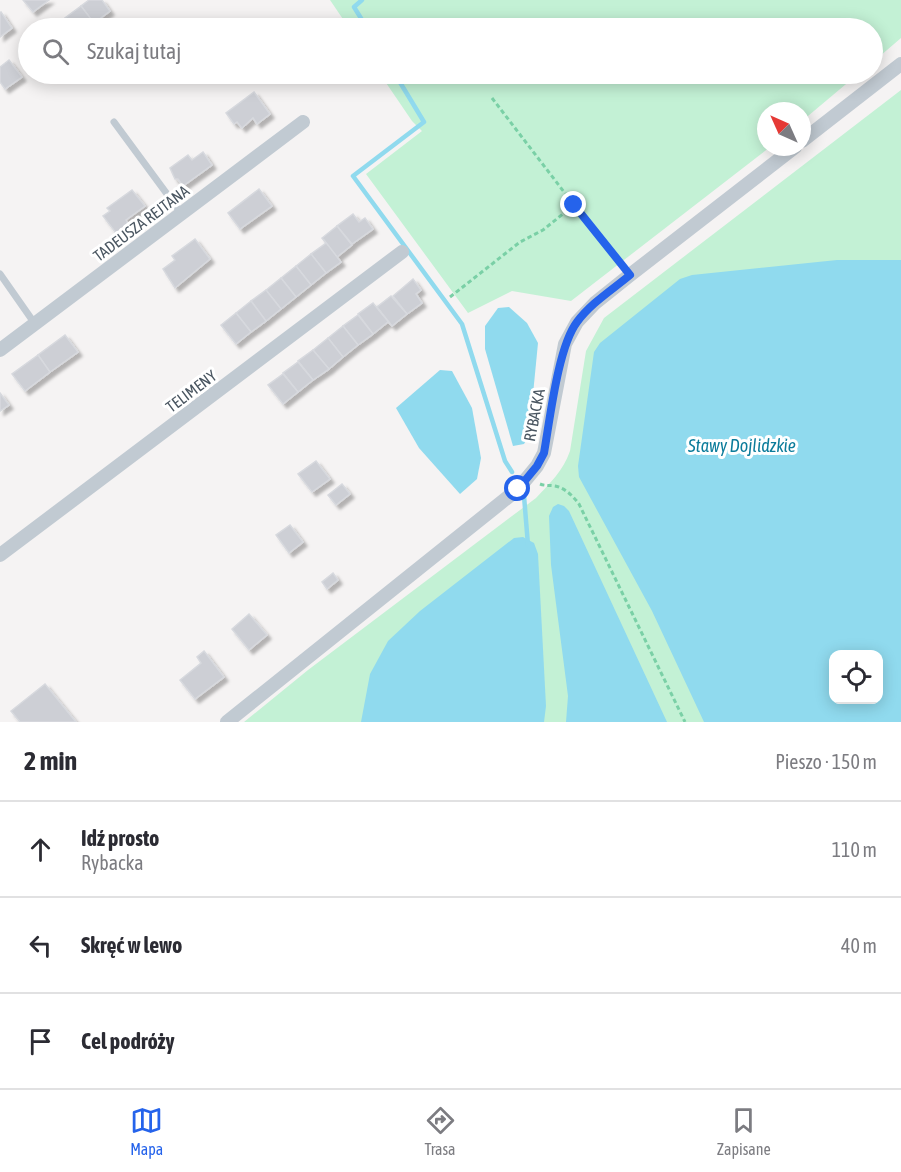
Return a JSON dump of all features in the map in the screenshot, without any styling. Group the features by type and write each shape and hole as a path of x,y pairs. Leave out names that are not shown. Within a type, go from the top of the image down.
{"street":[{"path":"883,78 901,64"},
{"path":"811,134 875,84"},
{"name":"TADEUSZA REJTANA","path":"0,350 303,122"},
{"name":"RYBACKA","path":"227,722 518,489 544,453 565,344 577,322 630,275 783,156"},
{"name":"TELIMENY","path":"0,555 402,252"}],"lane":[{"path":"114,122 181,213"},
{"path":"0,274 34,324"}],"path":[{"path":"492,98 630,275"},
{"path":"450,297 520,242 543,230 574,205"},
{"path":"528,477 543,486 564,489 579,504 685,722"}],"green space":[{"path":"330,0 901,0 901,38 883,53 883,18 342,18"},
{"path":"387,84 846,84 811,113 811,102 757,102 758,156 571,301 512,291 468,313 366,174 422,131 412,121"},
{"path":"901,90 901,722 244,722 308,670 536,498 551,482 564,465 570,451 586,351 604,318"}],"water":[{"name":"Stawy Dojlidzkie","path":"837,260 901,260 901,722 704,722 652,611 579,477 578,466 594,352 600,343 680,279 692,275"},
{"path":"509,307 527,323 538,343 529,435 524,444 513,446 485,349 485,326 498,308"},
{"path":"440,370 452,371 472,408 481,458 477,479 460,494 419,448 396,408"},
{"path":"558,504 569,511 667,722 566,722 568,696 551,565 549,516 553,507"},
{"path":"523,537 534,543 538,554 546,706 544,722 361,722 370,674 388,641 420,611 514,538"}],"building":[{"path":"23,0 49,0 33,12"},
{"path":"89,0 102,0 110,11 101,18 90,18 81,6"},
{"path":"81,6 90,18 65,18"},
{"path":"0,13 12,28 0,37"},
{"path":"9,60 18,72 18,80 5,89 0,82 0,67"},
{"path":"254,92 270,114 257,124 253,118 242,128 237,122 234,124 226,113"},
{"path":"203,152 212,165 183,186 178,179 175,179 170,168 188,155 192,160"},
{"path":"259,189 272,206 240,229 228,213"},
{"path":"132,190 145,206 126,220 128,224 116,233 103,216 110,211 107,208"},
{"path":"353,214 359,222 365,218 373,229 352,244 337,226"},
{"path":"337,226 352,245 337,257 322,238"},
{"path":"195,239 210,259 175,288 163,269 175,260 172,256"},
{"path":"324,240 341,262 326,273 311,254 326,243"},
{"path":"311,254 326,273 311,285 296,266"},
{"path":"296,266 311,285 296,297 281,278"},
{"path":"281,278 296,297 281,309 266,290"},
{"path":"413,279 421,290 416,294 422,303 407,314 393,296"},
{"path":"266,290 281,309 266,321 251,301"},
{"path":"391,296 407,314 392,326 377,307"},
{"path":"251,301 266,321 251,332 236,313"},
{"path":"373,303 391,325 388,322 373,334 358,314"},
{"path":"236,313 251,332 236,344 221,325"},
{"path":"358,315 373,334 358,345 343,326"},
{"path":"343,326 358,345 343,357 328,338"},
{"path":"65,335 78,352 50,372 38,355"},
{"path":"328,338 343,357 329,369 313,350"},
{"path":"313,350 329,369 313,380 298,361"},
{"path":"38,355 50,372 25,391 12,374"},
{"path":"298,362 313,380 298,392 283,373"},
{"path":"283,374 298,392 283,404 268,385"},
{"path":"0,393 9,405 0,411"},
{"path":"316,461 330,479 312,492 298,474"},
{"path":"342,484 350,494 336,505 328,495"},
{"path":"290,525 303,542 289,553 276,535"},
{"path":"333,573 338,580 327,589 322,582"},
{"path":"249,614 267,635 249,650 232,629"},
{"path":"204,651 224,677 195,699 180,680 201,663 197,657"},
{"path":"45,684 76,722 20,722 11,711"}],"waterway":[{"path":"361,18 354,7 362,0"},
{"path":"401,84 424,122 353,176 462,324 505,461 512,472"},
{"path":"524,496 528,545"}],"route":[{"path":"518,489 537,466 544,453 565,344 577,322 630,275 574,205"}]}
